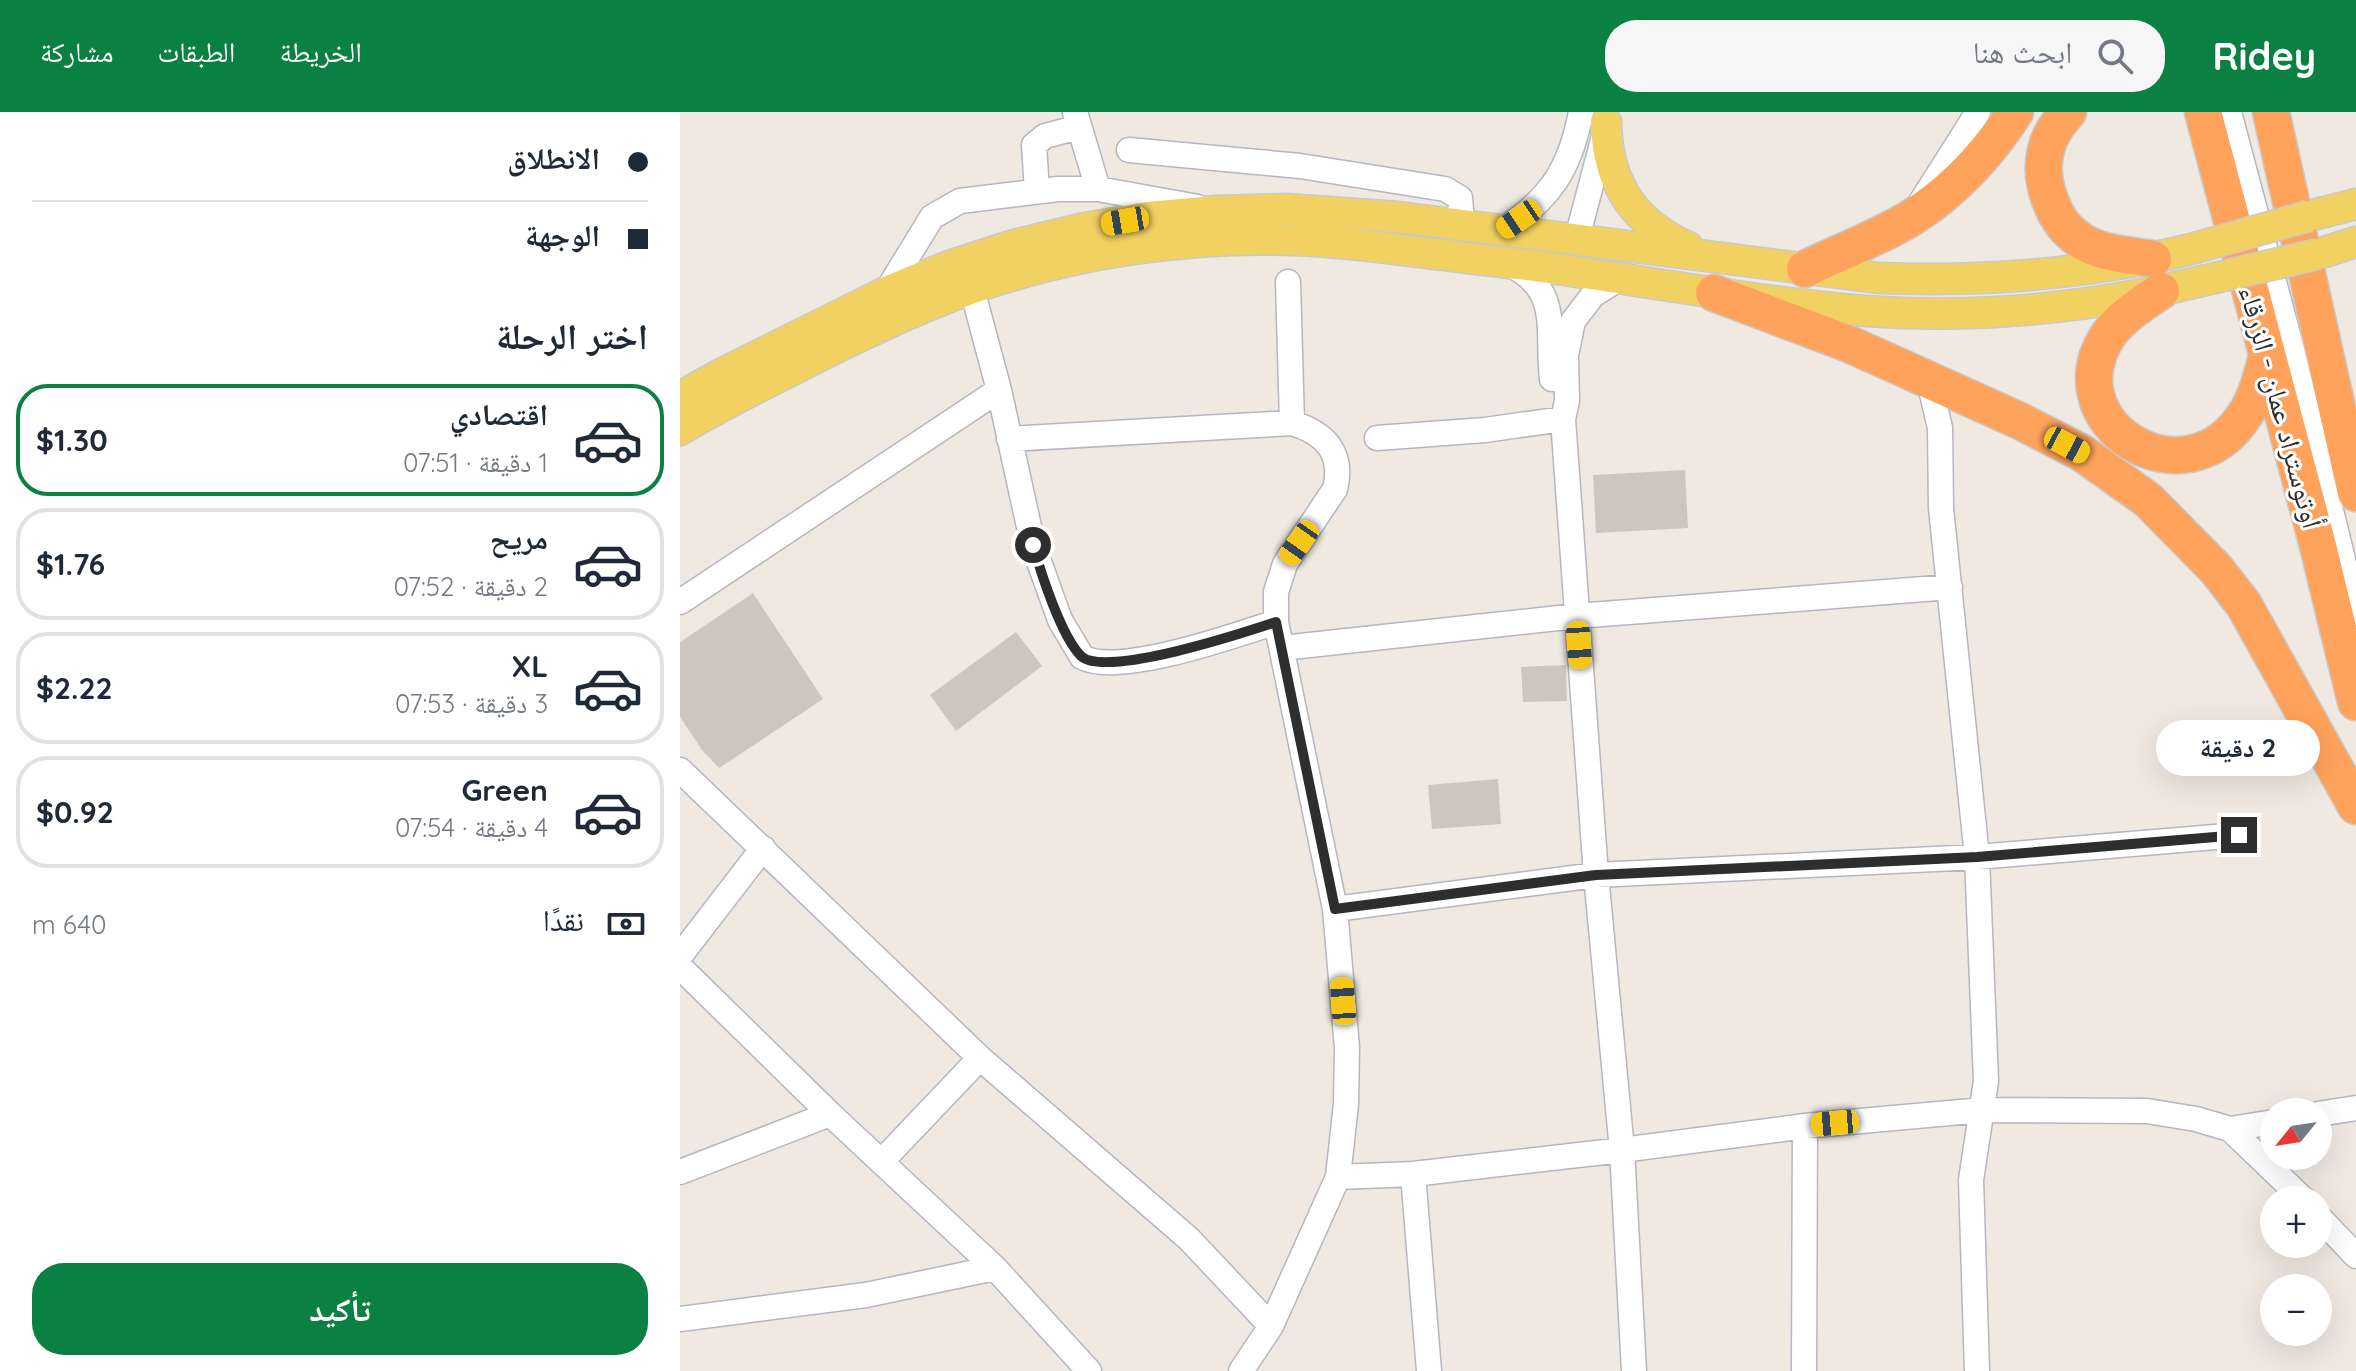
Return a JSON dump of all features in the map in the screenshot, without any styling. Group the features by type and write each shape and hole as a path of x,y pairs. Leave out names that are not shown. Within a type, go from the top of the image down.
{"highway":[{"path":"1805,269 1911,218 1970,171 2015,112"},
{"path":"2068,112 2055,128 2045,150 2044,174 2049,198 2061,220 2079,240 2157,275 2141,304 2109,334 2100,354 2095,376 2097,395 2103,413 2114,429 2128,442 2164,456 2202,452 2227,437 2246,414 2267,356"},
{"path":"2175,112 2217,166"},
{"name":"أوتوستراد عمان - الزرقاء","path":"2203,112 2356,702"},
{"name":"أوتوستراد عمان - الزرقاء","path":"2266,113 2356,493"},
{"path":"1715,276 1849,344 2082,453 2148,500 2244,605 2356,806"},
{"path":"2319,330 2356,361"}],"main road":[{"path":"1598,115 1612,168 1628,201 1660,232 1715,276"},
{"path":"680,397 886,292 949,266 1040,238 1148,217 1286,209 1462,224 1577,238 1715,276 1865,311 1951,313 2035,309 2157,275 2195,248 2356,204"},
{"path":"1571,271 1577,238"},
{"path":"681,427 899,317 972,289 1098,255 1163,246 1293,240 1358,244 1620,278 1715,276 1805,269 1879,278 1950,280 2050,273 2157,275 2202,281 2356,242"}],"street":[{"path":"1911,218 1978,112"},
{"path":"2229,112 2291,346 2356,613"},
{"path":"2266,113 2356,580"},
{"path":"1503,230 1535,207 1560,177 1575,139 1598,115"},
{"path":"1577,238 1598,166 1598,115"},
{"path":"1037,191 1034,145 1077,119 1098,189"},
{"path":"1129,150 1300,166 1445,189 1460,198 1462,224"},
{"path":"886,292 932,217 945,207 976,197 1098,189 1149,196 1216,211"},
{"path":"1507,263 1531,279 1547,303 1551,322 1553,389 1563,417"},
{"path":"1620,278 1593,295 1573,321 1566,355 1567,393 1563,417 1596,875 1622,1150 1634,1371"},
{"path":"1288,282 1292,423"},
{"path":"972,289 1043,577 1060,620 1082,657 1102,664 1178,651 1276,622"},
{"path":"1929,381 1940,428 1941,508 1977,857 1986,1081 1971,1180 1977,1371"},
{"path":"680,602 999,390"},
{"path":"1940,428 1953,412 1973,401"},
{"path":"1377,438 1485,430 1563,417"},
{"path":"1009,439 1292,423 1310,428 1322,437 1331,449 1338,477 1328,502 1285,564 1276,592 1276,622 1335,909 1347,1048 1346,1104 1338,1177 1271,1326 1241,1371"},
{"path":"1282,648 1577,616 1950,587"},
{"path":"680,770 980,1058 1189,1239 1271,1326"},
{"path":"1335,909 1596,875 1977,857 2239,835"},
{"path":"763,848 682,969 830,1114 995,1268 1089,1371"},
{"path":"882,1161 980,1058"},
{"path":"2332,1112 2356,1108"},
{"path":"1338,1177 1413,1174 1805,1126 1983,1110 2147,1111 2196,1119 2230,1129 2260,1124"},
{"path":"680,1172 830,1114"},
{"path":"1804,1371 1805,1126"},
{"path":"2230,1129 2289,1186"},
{"path":"1413,1174 1429,1371"},
{"path":"2332,1231 2356,1256"},
{"path":"680,1319 866,1295 995,1268"}],"building":[{"path":"1685,470 1688,528 1596,533 1593,475"},
{"path":"753,593 823,699 719,768 702,750 680,717 680,642"},
{"path":"1016,632 1042,666 956,731 930,695"},
{"path":"1566,665 1567,701 1523,702 1521,667"},
{"path":"1498,779 1501,824 1432,829 1428,785"}],"route":[{"path":"1033,545 1060,620 1082,657 1091,662 1102,664 1178,651 1276,622 1335,909 1596,875 1977,857 2239,835"}]}
